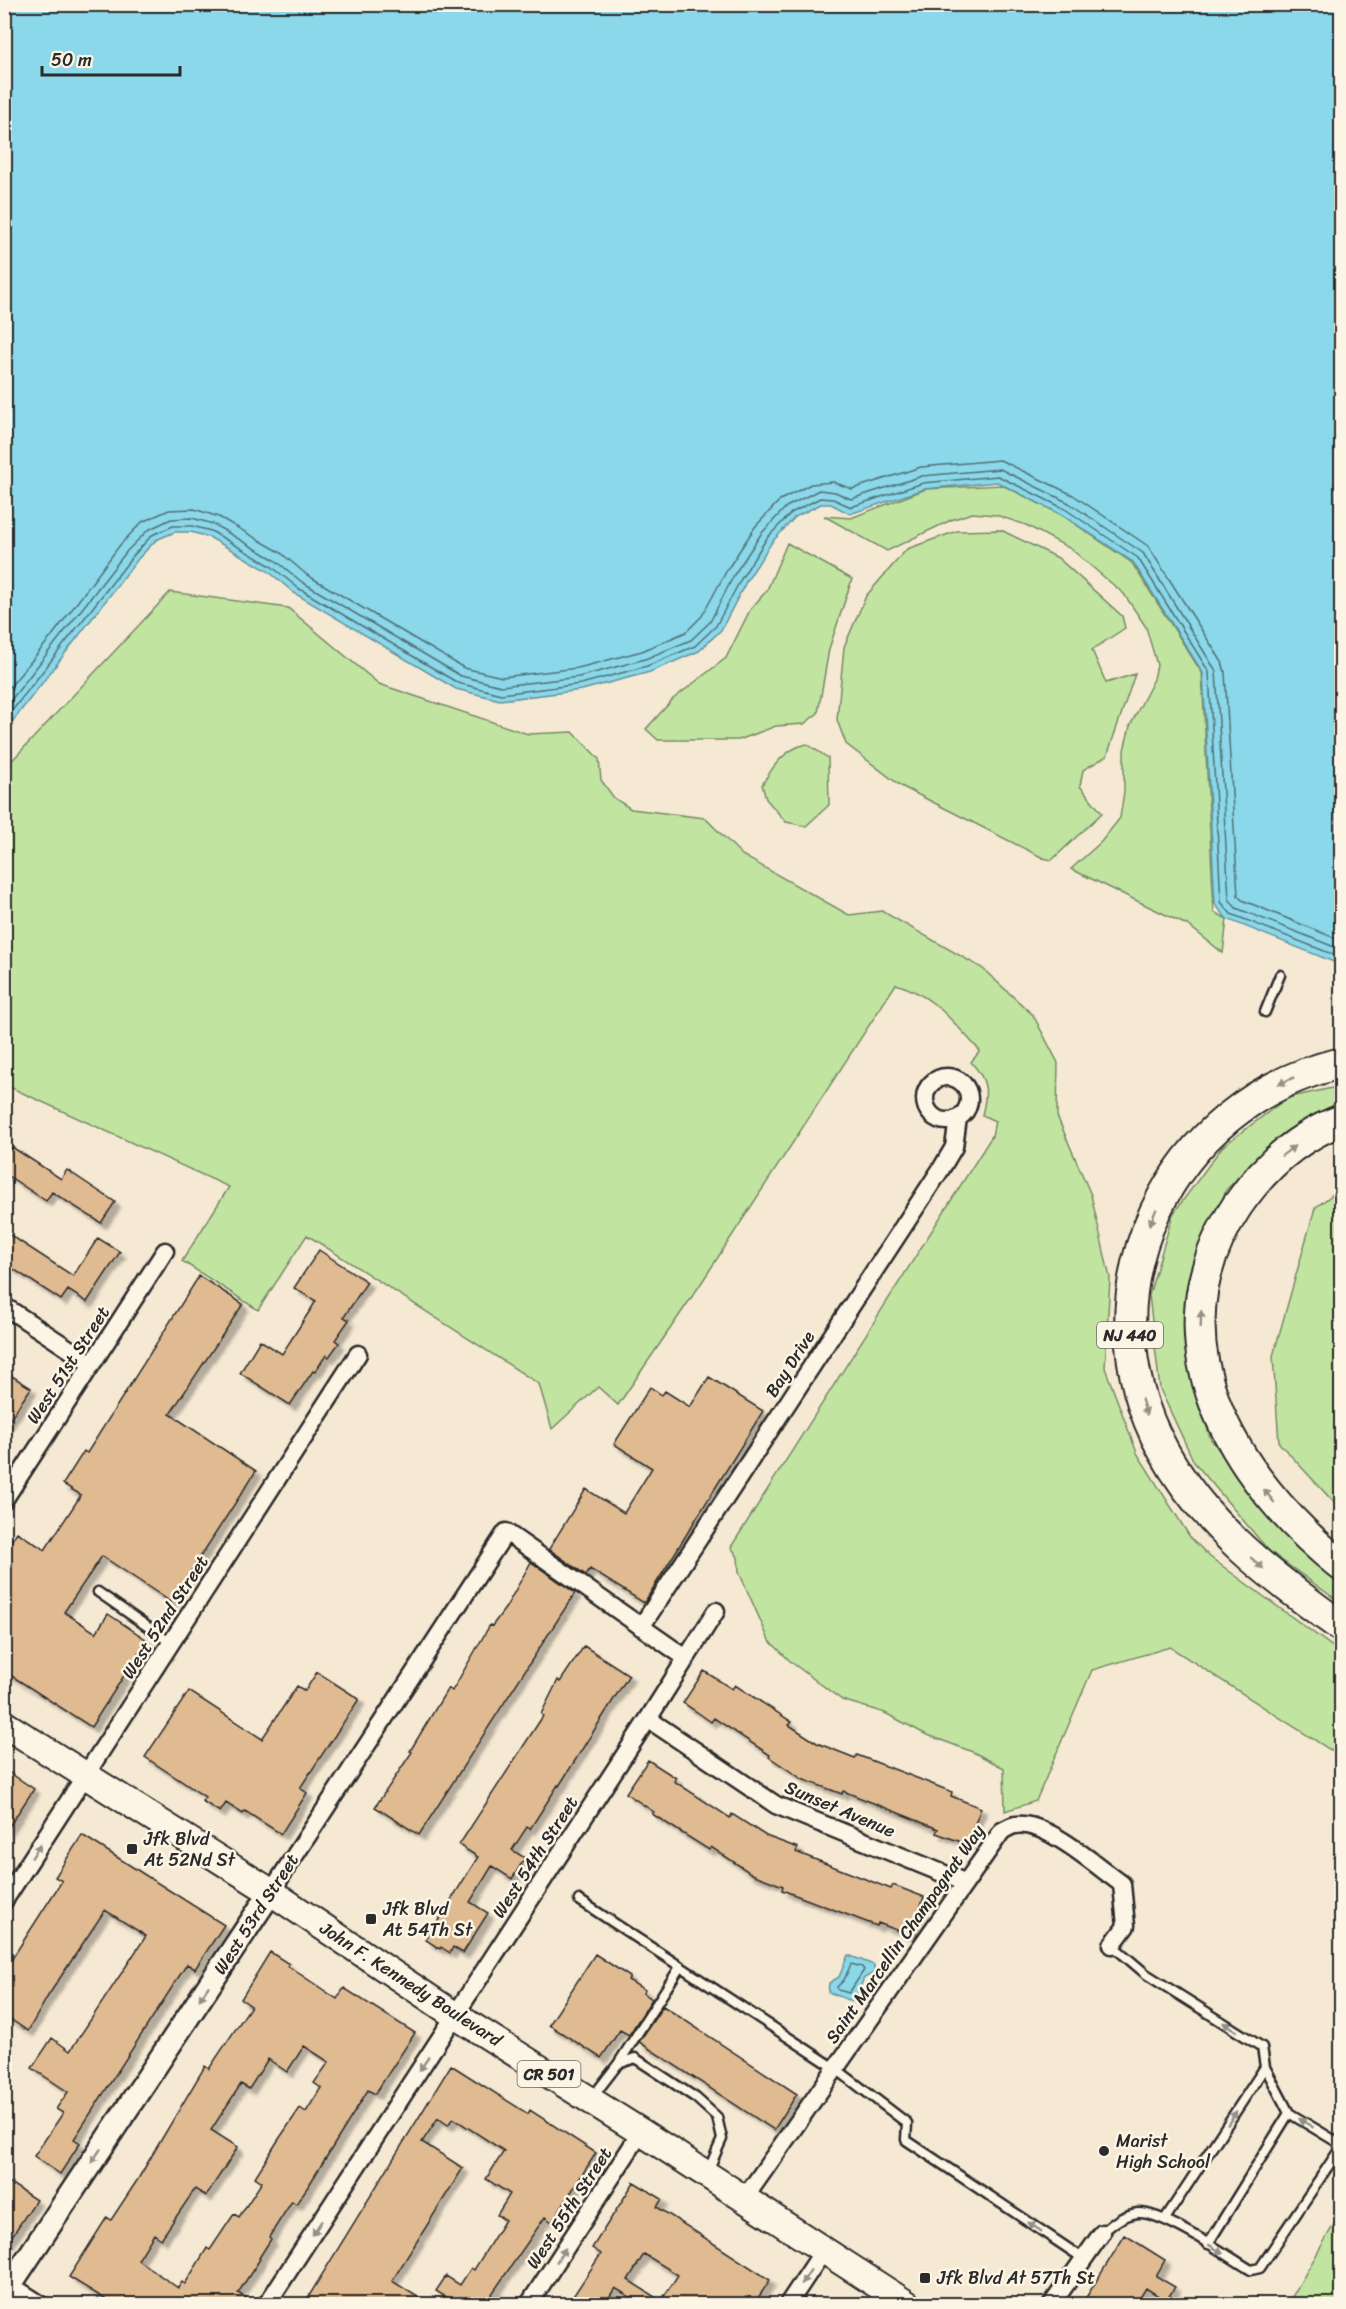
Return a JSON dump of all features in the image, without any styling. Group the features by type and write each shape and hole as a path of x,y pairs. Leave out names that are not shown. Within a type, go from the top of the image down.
{"highway":[{"name":"NJ 440","path":"1341,1063 1308,1072 1261,1094 1221,1123 1197,1148 1174,1177 1151,1222 1136,1269 1130,1319 1131,1353 1142,1401 1158,1440 1179,1477 1209,1516 1245,1553 1277,1580 1341,1627"},
{"path":"1341,1120 1292,1148 1266,1170 1243,1197 1225,1226 1211,1258 1203,1291 1200,1325 1208,1385 1216,1410 1231,1441 1259,1483 1280,1509 1341,1566"}],"main road":[{"name":"John F. Kennedy Boulevard","path":"4,1724 271,1892 456,2016 641,2132 907,2304"}],"street":[{"name":"Bay Drive","path":"641,1627 941,1169 954,1147 958,1118"},
{"name":"West 51st Street","path":"4,1500 165,1251"},
{"path":"4,1306 92,1364"},
{"name":"West 52nd Street","path":"4,1901 358,1354"},
{"name":"West 53rd Street","path":"6,2286 271,1892 506,1532 641,1627"},
{"name":"West 54th Street","path":"267,2304 456,2016 716,1611"},
{"path":"641,1627 686,1658"},
{"name":"Sunset Avenue","path":"648,1719 776,1805 964,1882"},
{"name":"Saint Marcellin Champagnat Way","path":"744,2199 964,1882 1002,1831 1013,1825 1028,1825 1048,1831 1122,1884 1126,1926 1112,1945"},
{"name":"West 55th Street","path":"529,2304 641,2132"},
{"path":"1052,2304 1102,2233"},
{"path":"788,2304 824,2250"},
{"path":"6,2286 40,2304"}],"lane":[{"path":"1265,1012 1280,975"},
{"path":"98,1592 171,1643"},
{"path":"579,1900 835,2068 907,2124 906,2140 1084,2259"},
{"path":"1102,2233 1119,2218 1140,2213 1165,2219 1251,2270 1260,2268 1339,2150 1337,2142 1290,2113 1265,2067 1262,2047 1146,1974 1112,1945"},
{"path":"590,2100 618,2064 680,1967"},
{"path":"618,2064 635,2058 696,2098 717,2117 722,2139 706,2174"},
{"path":"1165,2219 1265,2067"},
{"path":"1208,2244 1290,2113"}],"green space":[{"path":"1002,485 1062,515 1132,563 1202,673 1214,912 1227,919 1223,953 1189,926 1071,869 1101,842 1120,818 1124,791 1124,750 1130,726 1154,679 1157,665 1146,627 1124,594 1071,549 1026,525 996,515 972,513 951,520 887,551 824,516 851,518 926,489"},
{"path":"1001,530 1058,558 1122,616 1125,628 1092,650 1106,683 1135,674 1107,756 1083,770 1080,786 1102,813 1052,860 1043,858 901,786 846,744 837,720 844,647 866,596 907,549 957,531"},
{"path":"787,543 852,579 829,649 818,713 804,724 776,726 739,740 658,740 646,729 673,699 726,658 750,610 767,590"},
{"path":"170,592 288,608 379,684 528,734 573,732 599,759 601,780 614,798 631,809 705,818 742,855 849,915 882,911 982,968 1033,1015 1058,1063 1057,1116 1091,1195 1110,1278 1105,1368 1137,1453 1190,1537 1210,1557 1341,1653 1341,1757 1170,1647 1092,1670 1036,1801 1005,1811 1004,1768 973,1752 925,1734 885,1713 842,1700 791,1662 769,1640 739,1572 738,1557 731,1547 992,1136 995,1121 982,1115 986,1093 984,1081 971,1062 980,1051 952,1020 922,995 896,984 700,1285 618,1405 598,1387 552,1429 539,1384 307,1235 258,1310 182,1261 229,1187 5,1085 5,768"},
{"path":"807,744 828,758 829,805 806,826 786,822 766,799 762,785 775,765 786,754"},
{"path":"1341,1086 1341,1101 1285,1132 1226,1190 1189,1283 1189,1363 1210,1438 1261,1507 1321,1568 1341,1583 1341,1603 1269,1551 1194,1462 1160,1389 1149,1295 1173,1214 1222,1147 1287,1098"},
{"path":"1341,1188 1341,1510 1279,1443 1273,1356 1315,1208"},
{"path":"1341,2212 1342,2296 1338,2304 1288,2304"}],"water":[{"path":"5,4 1341,5 1341,965 1227,919 1215,904 1203,673 1133,562 1062,515 997,482 924,489 850,514 831,504 821,504 795,517 772,542 746,582 721,630 699,651 650,672 582,690 500,700 456,689 294,593 268,571 209,537 191,532 175,532 156,540 138,559 5,731"},
{"path":"848,1955 874,1965 874,1973 864,1978 854,2002 828,1992 829,1983 839,1977"}],"building":[{"path":"12,1147 61,1179 67,1170 115,1202 101,1223 52,1192 46,1201 4,1173 4,1158"},
{"path":"4,1231 73,1276 98,1238 120,1252 87,1302 68,1290 61,1300 4,1263"},
{"path":"319,1250 367,1282 344,1317 349,1320 335,1340 339,1343 329,1357 326,1355 315,1372 313,1371 290,1405 240,1373 260,1340 282,1354 309,1312 316,1301 294,1288"},
{"path":"199,1276 243,1304 170,1414 256,1471 171,1602 102,1556 64,1612 96,1633 108,1614 147,1640 91,1727 4,1671 4,1552 17,1532 45,1550 81,1495 63,1484 84,1451 87,1453"},
{"path":"4,1371 31,1388 4,1428"},
{"path":"709,1377 763,1411 644,1603 590,1569 586,1575 549,1549 586,1489 624,1513 652,1468 614,1444 650,1387 662,1395 665,1391 690,1407"},
{"path":"531,1562 575,1593 419,1835 375,1807 412,1752 410,1751 448,1688 452,1691 490,1625 492,1626 506,1607"},
{"path":"584,1646 629,1675 559,1786 530,1829 527,1827 512,1850 525,1858 512,1879 492,1866 470,1902 488,1913 463,1953 453,1947 450,1953 441,1947 440,1949 426,1940 478,1857 459,1845 543,1716 541,1714 558,1680 560,1682"},
{"path":"704,1671 732,1689 735,1685 792,1722 789,1725 817,1743 855,1758 857,1755 952,1792 951,1796 981,1808 967,1844 936,1833 938,1829 843,1791 842,1794 802,1779 714,1718 711,1722 683,1703"},
{"path":"317,1672 359,1699 300,1788 307,1793 281,1834 245,1811 243,1814 226,1803 220,1812 202,1801 205,1797 145,1757 189,1691 262,1739 297,1686 305,1691"},
{"path":"648,1760 676,1778 674,1781 730,1818 732,1814 766,1836 798,1848 796,1852 891,1889 893,1885 924,1897 910,1935 878,1923 877,1926 782,1890 783,1886 752,1874 711,1847 709,1850 652,1814 654,1812 626,1793"},
{"path":"4,1769 34,1789 4,1834"},
{"path":"82,1835 224,1925 195,1969 187,1964 74,2139 80,2143 60,2174 34,2156 63,2113 56,2109 68,2092 32,2068 52,2038 70,2051 146,1936 105,1910 48,1996 28,2031 4,2015 4,1971 62,1881 55,1877"},
{"path":"270,1952 337,1999 344,1988 415,2033 375,2094 368,2090 309,2185 296,2204 292,2201 269,2237 271,2239 260,2259 238,2293 256,2304 113,2304 69,2277 107,2217 111,2220 138,2179 205,2066 209,2069 251,2006 241,1999","holes":["304,2046 329,2062 314,2083 321,2088 306,2112 300,2108 255,2177 262,2182 239,2217 234,2214 210,2250 207,2248 185,2284 182,2282 178,2288 138,2260 154,2234 161,2239 195,2189 206,2196 238,2147 211,2130 241,2084 249,2089 268,2059 287,2072"]},
{"path":"595,1954 630,1977 628,1980 645,1990 643,1993 652,1999 629,2035 620,2030 601,2058 549,2025"},
{"path":"663,2006 797,2094 774,2130 639,2042"},
{"path":"451,2065 528,2114 530,2110 596,2153 552,2222 545,2217 485,2304 457,2304 436,2291 446,2276 460,2285 471,2268 474,2270 505,2220 497,2215 510,2194 486,2179 504,2151 453,2118 448,2125 438,2118 422,2142 463,2168 392,2281 429,2304 304,2304"},
{"path":"634,2182 662,2199 657,2207 770,2280 754,2304 642,2304 615,2288 605,2304 568,2304 601,2254 592,2248","holes":["644,2254 678,2275 661,2301 628,2280"]},
{"path":"10,2183 36,2200 4,2248 4,2190"},
{"path":"1125,2235 1165,2260 1156,2276 1175,2287 1166,2301 1146,2288 1136,2304 1082,2304"}],"place":[{"name":"Jfk Blvd At 52Nd St","path":"132,1849"},
{"name":"Jfk Blvd At 54Th St","path":"371,1919"},
{"name":"Marist High School","path":"1104,2151"},
{"name":"Jfk Blvd At 57Th St","path":"925,2278"}]}
